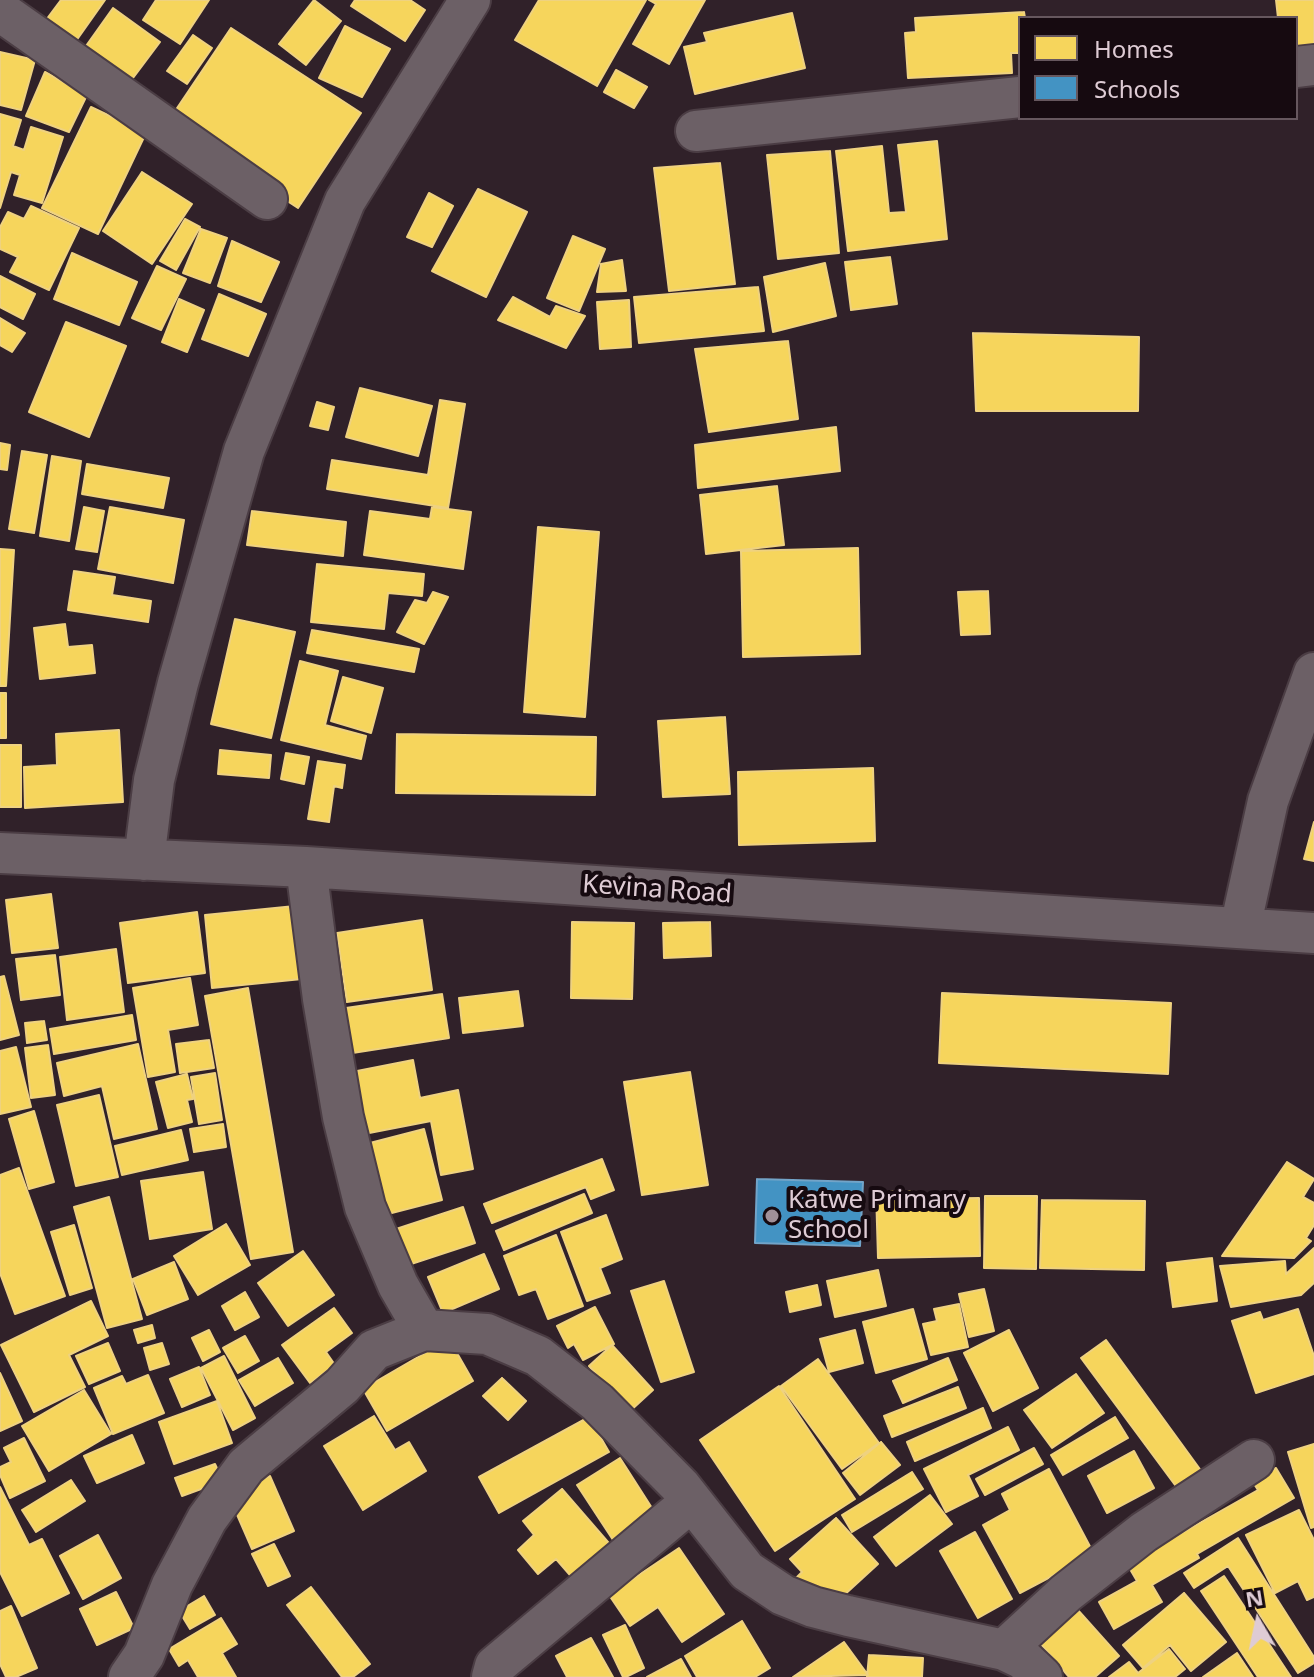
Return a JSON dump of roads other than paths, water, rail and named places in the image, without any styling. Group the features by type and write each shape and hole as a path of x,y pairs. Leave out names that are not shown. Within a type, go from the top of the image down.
{"street":[{"path":"144,860 154,780 178,683 244,451 345,201 470,0"},
{"path":"0,11 267,199"},
{"path":"696,131 1018,97"},
{"path":"1240,928 1268,801 1314,673"},
{"name":"Kevina Road","path":"0,853 306,867 1314,933"},
{"path":"306,867 323,999 341,1103 365,1207 398,1285 424,1330"},
{"path":"129,1677 144,1655 172,1585 207,1519 246,1466 342,1386 374,1350 424,1330 487,1334 538,1356 597,1402 692,1501 747,1571 783,1595 848,1616 1004,1650 1023,1659 1042,1677"},
{"path":"1004,1650 1066,1593 1144,1532 1254,1460"},
{"path":"492,1677 495,1666 692,1501"}],"place":[{"name":"Katwe Primary School","path":"772,1216"}]}
